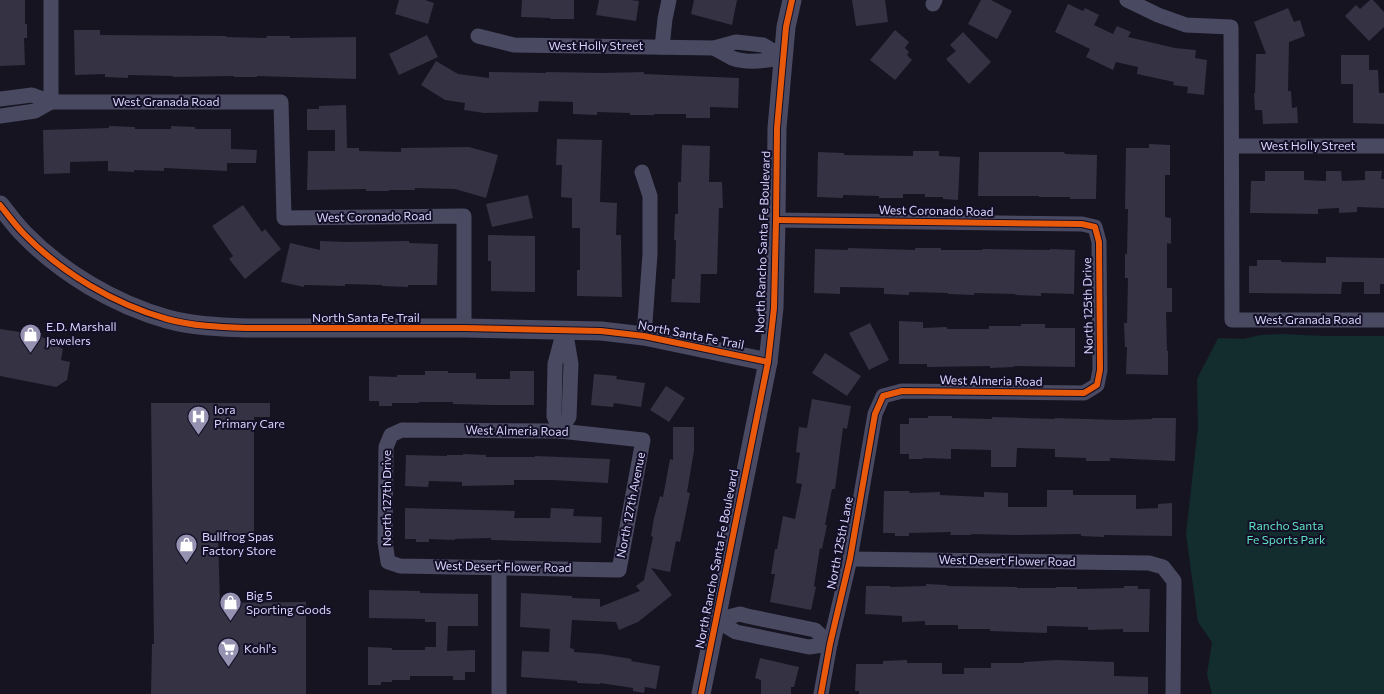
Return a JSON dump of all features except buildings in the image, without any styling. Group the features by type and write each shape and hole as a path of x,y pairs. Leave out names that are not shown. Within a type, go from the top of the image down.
{"street":[{"path":"51,0 51,102"},
{"path":"662,47 664,19 668,0"},
{"name":"North Rancho Santa Fe Boulevard","path":"701,694 768,362 774,308 777,128 786,27 792,0"},
{"path":"1127,0 1158,15 1186,25 1232,27 1232,146"},
{"name":"West Holly Street","path":"478,36 514,45 714,48 736,42 763,45 783,58"},
{"name":"West Granada Road","path":"0,99 32,96 51,102 281,102 284,218"},
{"name":"West Granada Road","path":"0,116 35,111 51,102"},
{"name":"West Granada Road","path":"1232,146 1232,320 1384,320"},
{"name":"West Holly Street","path":"1232,146 1384,146"},
{"path":"642,172 650,196 650,254 644,336"},
{"name":"North Santa Fe Trail","path":"0,205 23,233 67,270 97,290 124,303 167,319 210,327 246,328 464,328 601,331 644,336 768,362"},
{"name":"West Coronado Road","path":"284,218 464,216 464,328"},
{"name":"West Coronado Road","path":"776,220 1082,224 1095,227"},
{"name":"North 125th Drive","path":"1095,227 1099,242 1100,370 1097,385"},
{"path":"560,431 554,416 555,364 565,330"},
{"name":"West Almeria Road","path":"883,396 902,391 1084,393 1097,385"},
{"name":"North 125th Lane","path":"821,694 830,644 850,559 875,414 883,396"},
{"name":"West Almeria Road","path":"391,435 402,430 560,431 643,440"},
{"name":"North 127th Drive","path":"388,562 385,542 386,447 391,435"},
{"name":"North 127th Avenue","path":"619,570 643,440"},
{"name":"West Desert Flower Road","path":"850,559 1149,563 1163,567 1174,581 1173,694"},
{"name":"West Desert Flower Road","path":"388,562 400,566 619,570"},
{"path":"498,567 499,694"},
{"path":"716,620 740,614 815,630 830,644"}],"green space":[{"name":"Rancho Santa Fe Sports Park","path":"1260,335 1384,336 1384,694 1212,694 1207,674 1212,642 1198,622 1186,534 1198,427 1197,379 1218,338 1244,339"}],"cycle path":[{"path":"701,694 768,362 774,308 777,128 786,27 792,0"},
{"path":"0,205 24,234 39,248 55,262 90,286 108,296 147,313 176,321 206,326 246,328 464,328 601,331 644,336 768,362"},
{"path":"776,220 1082,224 1095,227 1099,242 1100,370 1097,385 1084,393 902,391 883,396 875,414 850,559 830,644 821,694"}],"place":[{"name":"E.D. Marshall Jewelers","path":"30,354"},
{"name":"Iora Primary Care","path":"199,436"},
{"name":"Bullfrog Spas Factory Store","path":"187,564"},
{"name":"Big 5 Sporting Goods","path":"230,622"},
{"name":"Kohl's","path":"229,668"}]}
